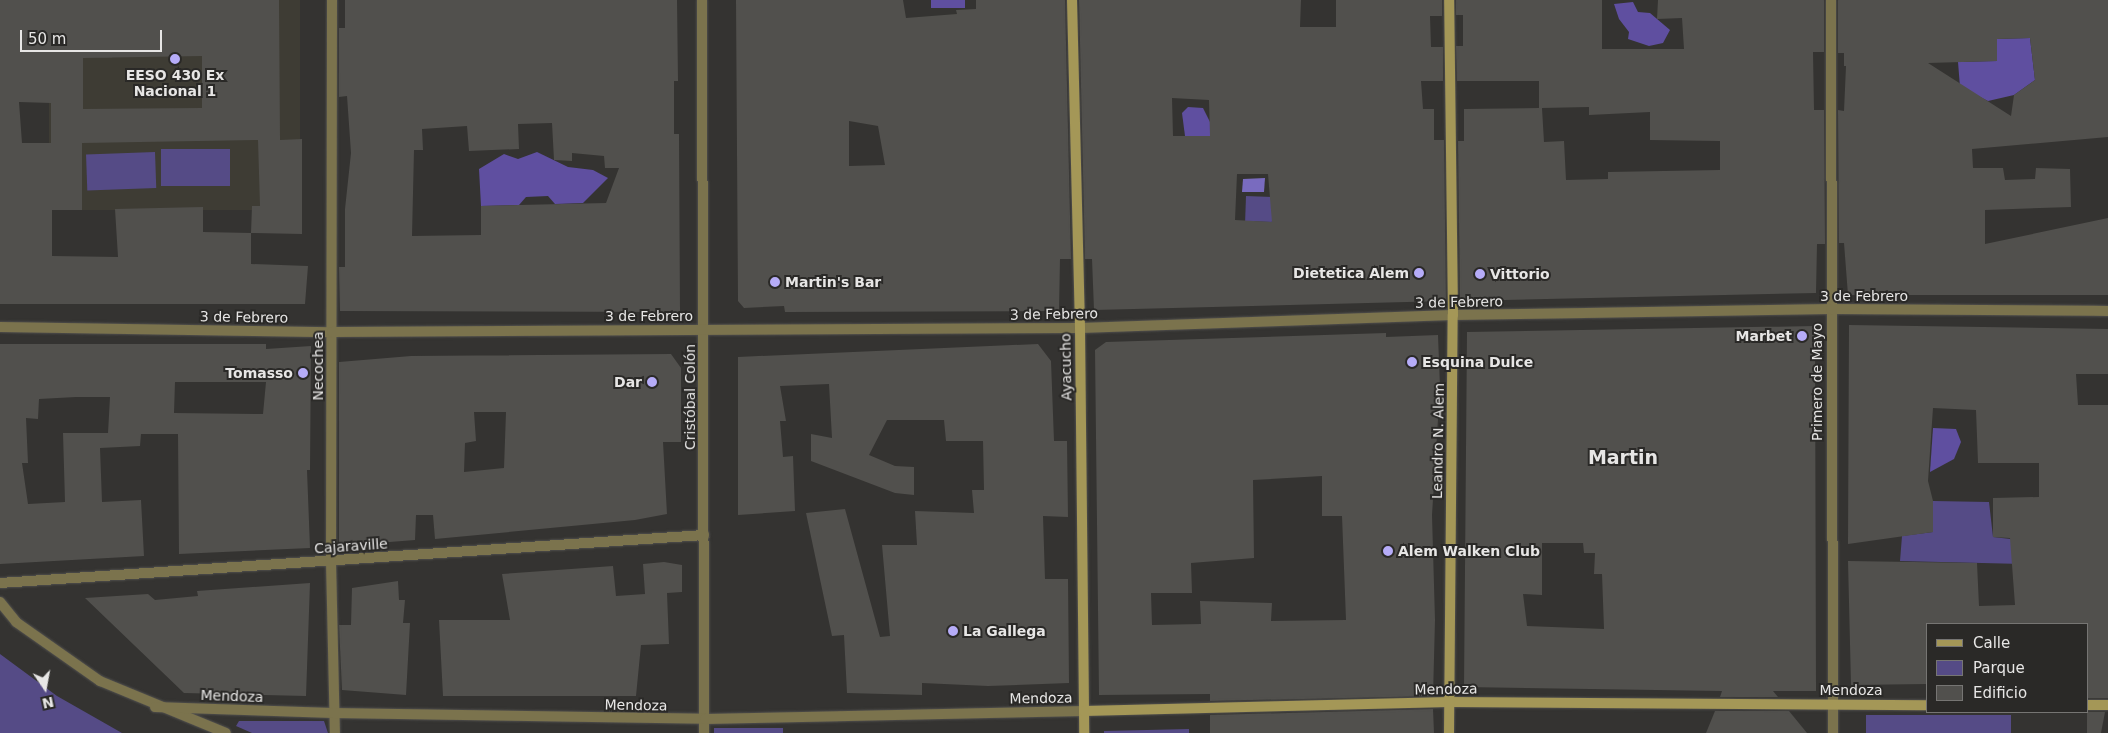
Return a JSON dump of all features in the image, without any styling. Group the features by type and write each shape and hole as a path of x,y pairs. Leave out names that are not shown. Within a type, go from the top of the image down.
{"main road":[{"name":"Ayacucho","path":"1072,0 1080,328 1084,733"},
{"name":"Leandro N. Alem","path":"1449,733 1452,315 1450,0"},
{"name":"Mendoza","path":"1084,711 1449,702 1926,704"},
{"path":"2088,705 2108,705"}],"street":[{"name":"Necochea","path":"332,0 331,561 333,713 335,733"},
{"name":"Cristóbal Colón","path":"702,0 704,733"},
{"name":"Primero de Mayo","path":"1831,0 1833,733"},
{"name":"3 de Febrero","path":"0,327 332,332 1080,328 1452,315 1831,310 2108,311"},
{"name":"Cajaraville","path":"0,582 704,535"},
{"path":"0,602 16,622 100,682 155,706 226,733"},
{"name":"Mendoza","path":"155,706 333,713 705,719 1084,711"}],"shaded area":[{"name":"EESO 430 Ex Nacional 1","path":"49,0 300,0 300,210 49,210"},
{"path":"931,0 965,0 965,8 931,8"},
{"path":"1633,2 1638,12 1650,13 1670,30 1663,43 1649,46 1628,39 1629,32 1619,19 1614,4"},
{"path":"2030,38 2035,80 2014,95 1988,101 1960,87 1958,62 1997,61 1997,39"},
{"path":"1188,107 1203,108 1210,122 1210,136 1185,136 1182,113"},
{"path":"537,152 568,167 593,170 608,178 583,203 555,204 548,196 526,197 519,205 481,206 479,169 504,154 518,159"},
{"path":"1265,178 1264,192 1242,192 1243,179"},
{"path":"1933,428 1956,429 1961,442 1954,459 1930,472"}],"green space":[{"path":"161,149 230,149 230,186 161,186"},
{"path":"155,152 156,188 87,190 86,154"},
{"path":"1246,196 1344,199 1343,224 1245,221"},
{"path":"1933,501 1989,502 1993,537 2019,540 2023,564 1900,561 1902,536 1933,532"},
{"path":"0,654 57,696 122,733 0,733"},
{"path":"1866,715 2011,715 2011,733 1866,733"},
{"path":"239,721 324,721 328,733 252,733 236,726"},
{"path":"714,728 783,728 783,733 714,733"},
{"path":"1189,729 1189,733 1104,733 1104,731"}],"building":[{"path":"0,0 279,0 280,140 302,139 302,234 251,233 251,264 308,266 305,304 0,304","holes":["202,56 202,108 83,109 83,58","19,102 51,103 51,143 22,143","258,140 260,206 252,206 251,233 203,232 203,207 115,209 118,257 52,256 52,210 82,210 82,143"]},
{"path":"345,0 677,0 678,81 674,81 674,134 679,134 680,312 340,311 339,267 345,267 345,209 351,153 347,96 339,97 339,28 345,28","holes":["552,123 554,160 572,161 572,153 604,156 605,168 619,168 606,203 481,206 481,235 412,236 414,150 423,150 422,129 467,126 469,151 519,149 518,124"]},
{"path":"736,0 903,0 906,18 957,14 956,10 976,9 976,0 1065,0 1071,259 1060,259 1059,311 785,312 784,306 744,308 738,301","holes":["849,121 878,126 885,165 849,166"]},
{"path":"1079,0 1301,0 1300,27 1336,27 1336,0 1442,0 1442,16 1430,16 1431,47 1443,47 1443,81 1421,81 1423,109 1434,109 1434,140 1444,140 1446,301 1094,310 1092,259 1085,259","holes":["1172,98 1209,100 1210,136 1173,136","1237,174 1268,174 1272,222 1235,220"]},
{"path":"1456,0 1602,0 1602,49 1684,49 1682,18 1657,19 1658,0 1824,0 1824,52 1813,52 1814,110 1824,110 1825,244 1817,244 1816,293 1460,301 1458,141 1464,141 1464,109 1539,108 1539,81 1457,81 1456,46 1463,46 1463,15 1456,15","holes":["1589,107 1589,115 1650,112 1650,140 1720,141 1720,170 1608,172 1608,179 1566,180 1564,141 1544,142 1542,108"]},
{"path":"1838,0 2108,0 2108,137 1972,149 1973,168 2003,168 2005,180 2035,179 2036,168 2070,169 2071,207 1985,210 1985,244 2108,218 2108,295 1848,295 1844,243 1839,243 1838,110 1844,111 1846,66 1844,66 1844,53 1838,53","holes":["2030,38 2035,80 2014,95 2011,116 1928,63 1997,61 1997,39"]},
{"path":"1849,325 2108,329 2108,374 2076,374 2078,405 2108,405 2108,698 2088,698 2088,623 1926,623 1926,684 1851,685 1848,561 1977,563 1979,606 2015,605 2010,538 1993,537 1993,498 2039,497 2039,463 1978,463 1976,410 1933,408 1928,481 1933,501 1933,532 1848,544"},
{"path":"1815,326 1816,691 1773,691 1778,697 1720,697 1722,691 1464,687 1467,332","holes":["1542,543 1583,543 1584,553 1595,553 1594,574 1602,574 1604,629 1527,626 1523,594 1542,595"]},
{"path":"1386,333 1386,337 1438,335 1440,387 1432,515 1435,620 1433,696 1210,701 1210,694 1099,695 1095,350 1106,342","holes":["1322,476 1322,516 1342,516 1346,620 1271,621 1272,603 1200,601 1201,624 1152,625 1151,593 1192,593 1191,563 1254,558 1253,480"]},
{"path":"0,344 266,344 266,349 311,346 310,470 307,470 310,548 179,554 178,434 141,434 140,446 100,448 102,502 141,500 144,556 0,564","holes":["175,382 266,382 263,414 174,413","110,397 108,433 63,433 65,502 28,504 22,463 28,463 26,418 38,419 39,399"]},
{"path":"1038,344 1051,361 1054,441 1067,441 1068,517 1043,516 1045,579 1068,579 1069,683 988,686 922,683 922,695 847,693 844,635 832,636 806,513 845,509 880,637 890,636 882,545 917,545 915,511 974,513 972,490 984,490 983,441 946,441 944,420 887,420 869,455 895,466 914,467 914,495 895,493 811,461 811,434 832,438 829,384 780,386 786,421 780,421 783,457 793,456 795,511 738,515 738,357"},
{"path":"671,354 681,368 681,442 663,442 667,514 635,520 435,539 433,515 416,515 415,540 339,546 339,362 411,356","holes":["474,412 506,412 504,468 464,472 465,443 476,441"]},
{"path":"664,562 682,565 682,592 667,593 669,644 641,645 636,696 443,696 439,620 510,620 502,574 613,566 616,596 645,594 643,564"},
{"path":"398,581 399,600 405,600 403,623 410,623 406,695 342,690 339,625 351,625 352,588"},
{"path":"310,583 306,696 184,693 85,598 148,594 155,600 198,596 197,591"},
{"path":"1433,709 1434,733 1210,733 1210,715"},
{"path":"1715,711 1789,711 1807,733 1706,733"},
{"path":"2105,712 2101,733 2087,733 2087,713"}],"place":[{"name":"EESO 430 Ex Nacional 1","path":"175,59"},
{"name":"Dietetica Alem","path":"1419,273"},
{"name":"Vittorio","path":"1480,274"},
{"name":"Martin's Bar","path":"775,282"},
{"name":"Marbet","path":"1802,336"},
{"name":"Esquina Dulce","path":"1412,362"},
{"name":"Tomasso","path":"303,373"},
{"name":"Dar","path":"652,382"},
{"name":"Alem Walken Club","path":"1388,551"},
{"name":"La Gallega","path":"953,631"}],"district":[{"name":"Martin","path":"1623,458"}]}
